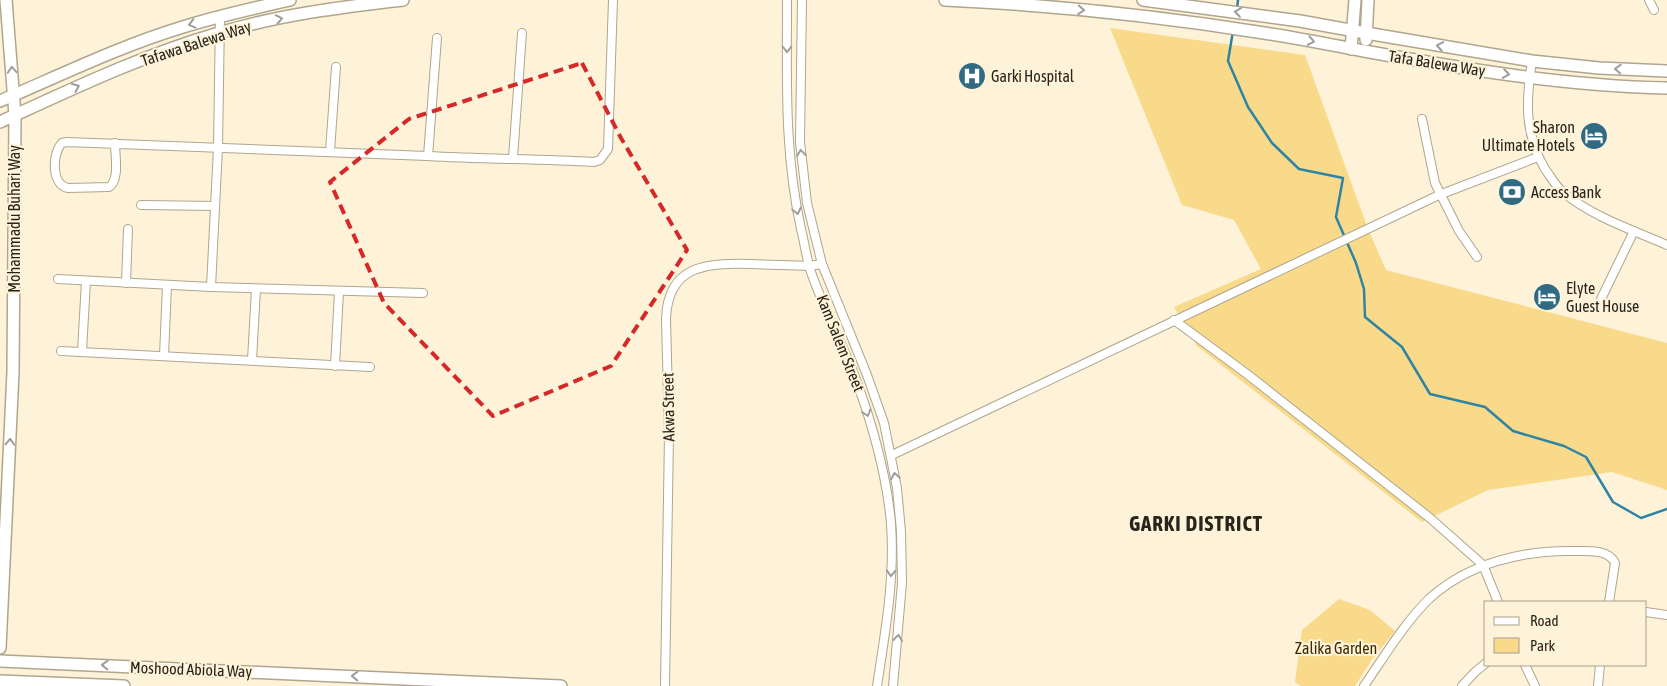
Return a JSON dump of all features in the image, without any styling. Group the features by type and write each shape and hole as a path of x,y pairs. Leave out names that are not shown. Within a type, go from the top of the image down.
{"main road":[{"name":"Mohammadu Buhari Way","path":"0,648 13,372 15,115 6,0"},
{"name":"Tafawa Balewa Way","path":"0,101 142,41 183,26 290,0"},
{"name":"Tafawa Balewa Way","path":"0,122 99,76 166,50 220,32 330,9 403,0"},
{"name":"Tafa Balewa Way","path":"945,0 1100,12 1208,25 1263,32 1351,49 1530,78 1601,85 1667,88"},
{"name":"Tafa Balewa Way","path":"1143,0 1266,16 1532,61 1599,68 1667,71"},
{"path":"1351,49 1355,0"},
{"path":"1364,51 1368,0"},
{"name":"Moshood Abiola Way","path":"0,661 472,684 561,686"},
{"name":"Moshood Abiola Way","path":"0,681 124,686"}],"street":[{"path":"115,143 115,178 112,185 108,187 68,188 58,182 56,177 56,152 62,143 115,143 594,162 600,160 608,150 613,0"},
{"name":"Kam Salem Street","path":"787,0 788,140 796,205 809,266 858,384 875,437 886,488 891,525 889,603 877,686"},
{"name":"Kam Salem Street","path":"802,0 800,142 807,202 822,264 867,375 884,423 892,455 897,488 901,531 902,583 892,686"},
{"path":"1649,0 1654,10"},
{"path":"211,287 218,148 220,16"},
{"path":"513,158 522,33"},
{"path":"428,156 437,38"},
{"path":"1532,61 1528,111 1530,135 1538,157 1551,178 1562,192 1589,209 1667,245"},
{"path":"330,151 336,67"},
{"path":"1422,119 1431,169 1440,195 1459,230 1477,256"},
{"path":"892,455 1440,195 1538,157"},
{"path":"141,205 215,206"},
{"path":"126,283 128,229"},
{"path":"1601,299 1634,231"},
{"name":"Akwa Street","path":"665,686 669,435 666,308 671,292 675,284 687,273 703,266 722,263 809,266 822,264"},
{"path":"58,279 256,289 423,294"},
{"path":"82,351 86,281"},
{"path":"164,356 167,284"},
{"path":"252,360 256,289"},
{"path":"335,366 339,292"},
{"path":"1174,320 1255,380 1430,518 1483,565 1498,601"},
{"path":"61,351 370,367"},
{"path":"1364,686 1414,616 1430,598 1483,565 1536,552 1554,550 1606,553 1612,557 1615,563 1609,601"},
{"path":"1647,612 1667,615"},
{"path":"1462,686 1474,672 1484,664"},
{"path":"1525,666 1534,686"},
{"path":"1597,686 1600,666"}],"highlighted area":[{"path":"582,63 621,138 687,250 611,366 493,416 384,303 330,182 409,119"}],"green space":[{"path":"1110,28 1305,55 1368,229 1386,270 1667,343 1667,490 1612,472 1488,490 1422,522 1197,346 1174,307 1261,269 1234,220 1182,205"},
{"name":"Zalika Garden","path":"1339,599 1370,610 1395,631 1373,658 1355,686 1301,686 1295,682 1302,630"}],"waterway":[{"path":"1237,8 1238,0"},
{"path":"1233,31 1228,61 1248,107 1272,143 1299,169 1343,178 1336,217 1356,263 1364,289 1365,317 1402,347 1430,394 1485,407 1513,431 1564,446 1586,457 1613,502 1641,518 1667,509"}],"place":[{"name":"Garki Hospital","path":"972,76"},
{"name":"Sharon Ultimate Hotels","path":"1594,136"},
{"name":"Access Bank","path":"1512,192"},
{"name":"Elyte Guest House","path":"1547,297"}],"district":[{"name":"GARKI DISTRICT","path":"1196,524"}]}
